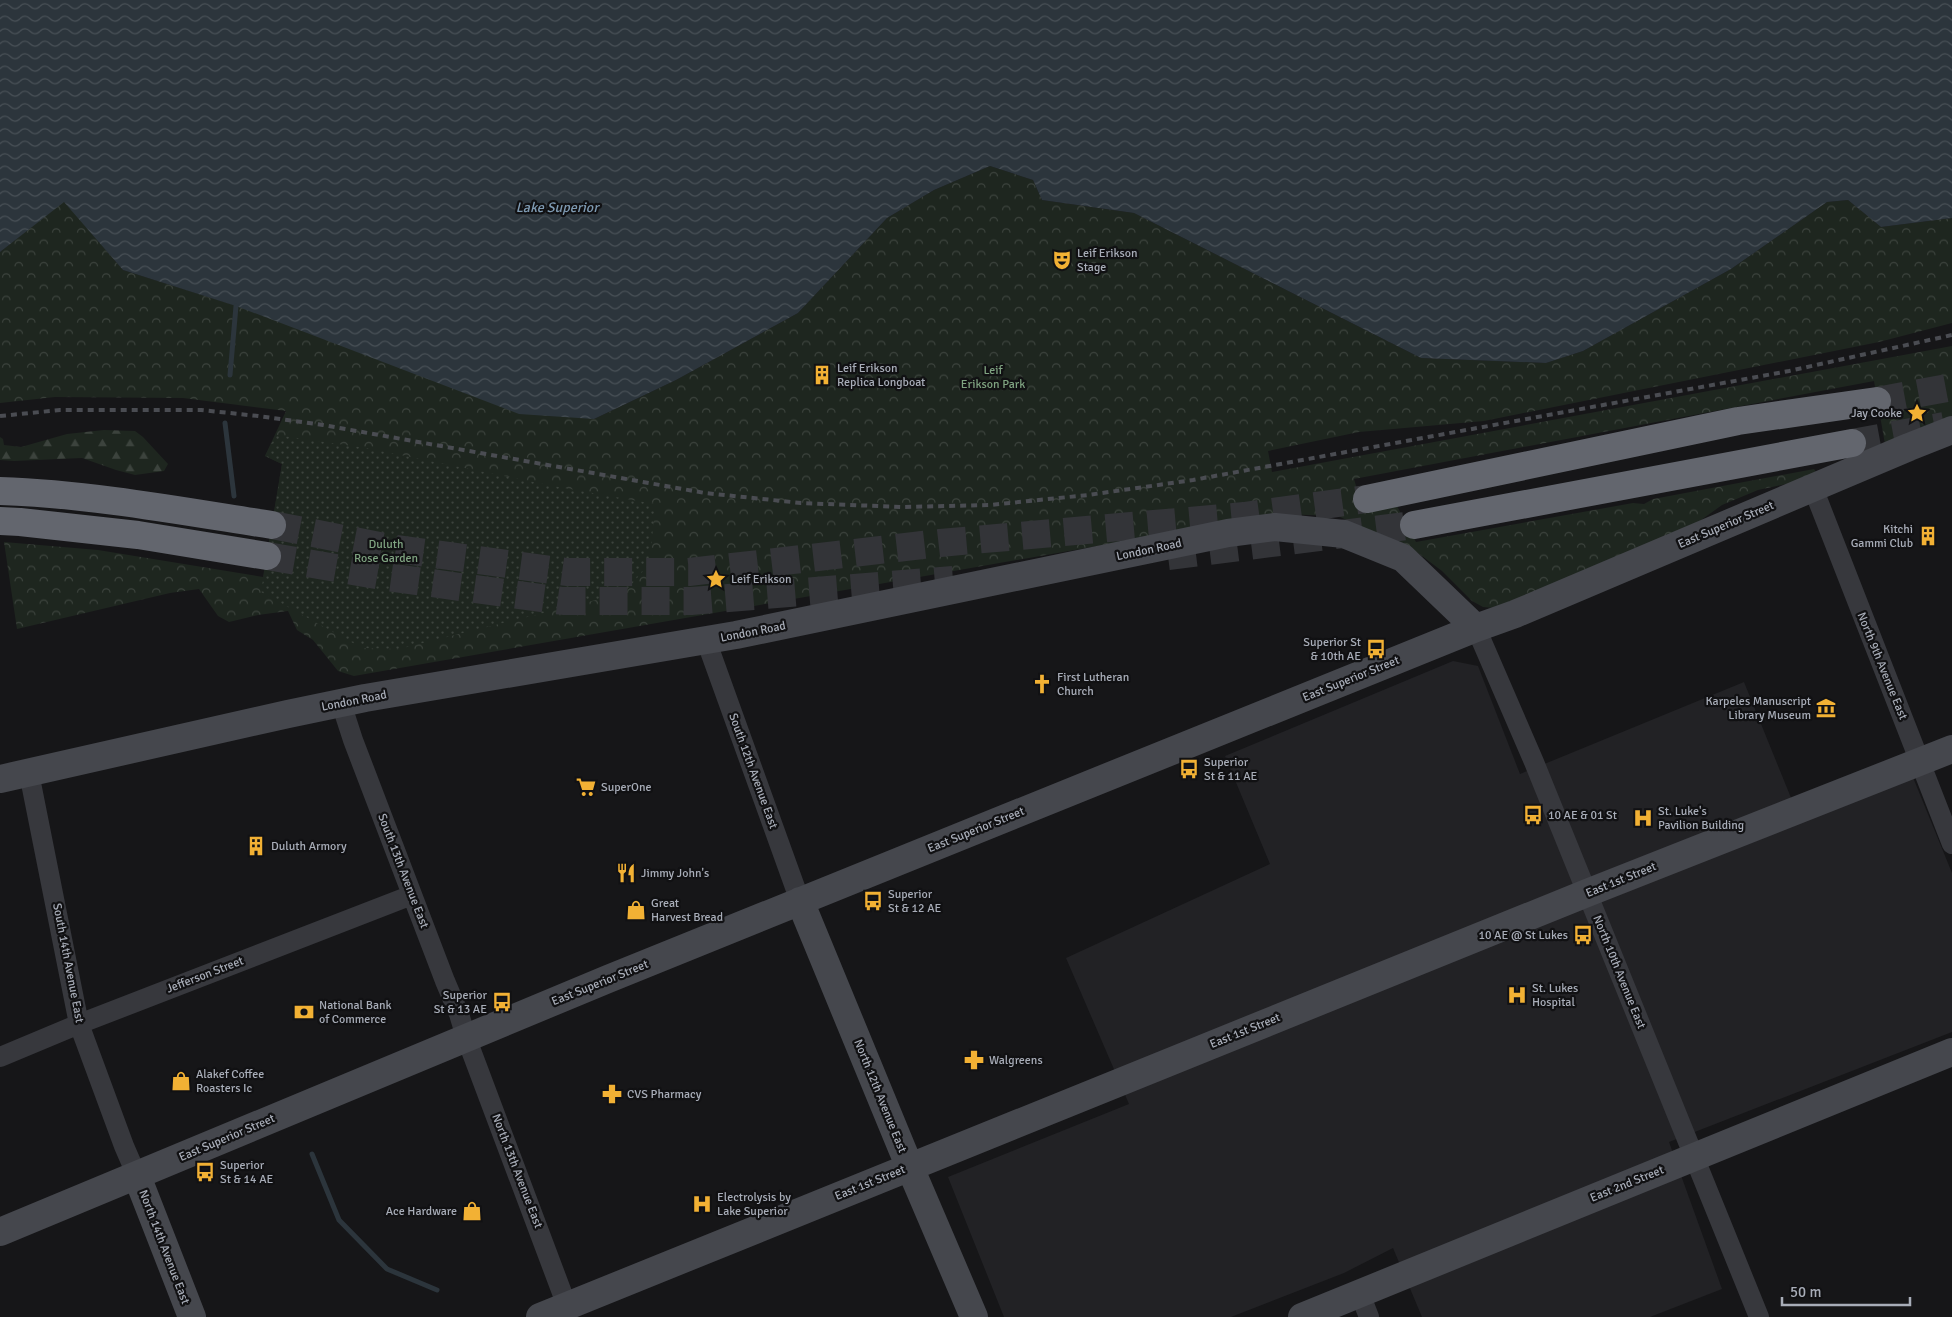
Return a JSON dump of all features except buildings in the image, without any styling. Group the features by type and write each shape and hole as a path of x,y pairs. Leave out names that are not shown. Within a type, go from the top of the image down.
{"highway":[{"path":"1367,499 1738,421 1878,401"},
{"path":"1414,525 1852,443"},
{"path":"0,491 138,504 272,525"},
{"path":"0,521 138,535 267,556"}],"street":[{"name":"East Superior Street","path":"0,1232 466,1037 1476,628 1515,614 1952,430"},
{"name":"North 9th Avenue East","path":"1813,488 1952,844"},
{"name":"London Road","path":"0,779 341,703 706,640 1228,534 1276,528 1344,534 1403,558 1476,628"},
{"name":"North 10th Avenue East","path":"1476,628 1587,893 1759,1317"},
{"name":"South 12th Avenue East","path":"706,640 800,901"},
{"name":"South 13th Avenue East","path":"341,703 353,740 412,895 460,1014 466,1037"},
{"name":"East 1st Street","path":"540,1317 1587,893 1952,749"},
{"name":"South 14th Avenue East","path":"29,773 79,1024 137,1176"},
{"name":"Jefferson Street","path":"0,1057 79,1024 412,895"},
{"name":"North 12th Avenue East","path":"800,901 909,1167 974,1317"},
{"name":"North 13th Avenue East","path":"466,1037 567,1306"},
{"name":"East 2nd Street","path":"1302,1317 1364,1305 1693,1157 1952,1052"},
{"name":"North 14th Avenue East","path":"137,1176 192,1317"}],"shaded area":[{"name":"St. Lukes Hospital","path":"1453,661 1478,666 1520,774 1744,682 1800,820 1912,775 1952,873 1952,1032 1669,1142 1722,1289 1650,1317 1422,1317 1393,1248 1344,1273 1231,1317 1004,1317 948,1177 1129,1104 1066,958 1270,864 1225,756"}],"green space":[{"name":"Leif Erikson Park","path":"990,166 1033,180 1042,200 1134,213 1421,358 1546,363 1583,351 1731,269 1827,202 1848,200 1881,227 1952,218 1952,323 1879,342 1484,421 1359,432 1268,451 1272,472 1952,346 1952,423 1886,450 1874,381 1354,479 1363,510 1397,506 1416,542 1633,503 1644,504 1653,499 1814,469 1817,474 1800,481 1758,490 1722,505 1683,533 1494,608 1483,607 1472,601 1442,571 1418,553 1338,516 1280,514 354,676 338,671 313,640 297,630 288,611 258,615 229,622 218,616 199,589 170,593 17,629 4,542 98,550 263,577 282,464 265,456 286,411 183,398 55,397 0,403 0,252 64,201 123,270 594,419 676,380 798,313 887,218 934,190"},
{"path":"104,430 135,431 168,464 164,471 135,475 82,458 0,460 0,437 3,439 4,445 21,447 67,434"},
{"name":"Duluth Rose Garden","path":"276,435 366,448 553,486 655,504 650,563 624,593 399,649 362,648 261,592 282,464 265,456"}],"water":[{"name":"Lake Superior","path":"0,0 1952,0 1952,218 1881,227 1848,200 1827,202 1731,269 1583,351 1546,363 1421,358 1134,213 1042,200 1033,180 990,166 934,190 887,218 798,313 676,380 594,419 519,414 236,306 123,270 64,202 0,252"}],"waterway":[{"path":"230,375 236,306"},
{"path":"225,423 234,496"},
{"path":"312,1154 339,1220 387,1269 437,1290"}],"tunnel":[{"path":"1877,401 1952,387"},
{"path":"1852,443 1944,426"},
{"path":"272,525 390,548 566,572 689,572 940,543 1244,516 1367,499"},
{"path":"1168,556 1414,525"},
{"path":"267,556 387,577 563,601 691,601 953,580"}],"railway":[{"path":"0,416 60,410 201,410 323,425 705,493 801,503 902,507 990,505 1088,495 1193,480 1789,371 1952,335"}],"place":[{"name":"Leif Erikson Stage","path":"1062,260"},
{"name":"Leif Erikson Replica Longboat","path":"822,375"},
{"name":"Jay Cooke","path":"1917,413"},
{"name":"Kitchi Gammi Club","path":"1928,536"},
{"name":"Leif Erikson","path":"716,579"},
{"name":"Superior St & 10th AE","path":"1376,649"},
{"name":"First Lutheran Church","path":"1042,684"},
{"name":"Karpeles Manuscript Library Museum","path":"1826,708"},
{"name":"Superior St & 11 AE","path":"1189,769"},
{"name":"SuperOne","path":"586,787"},
{"name":"10 AE & 01 St","path":"1533,815"},
{"name":"St. Luke's Pavilion Building","path":"1643,818"},
{"name":"Duluth Armory","path":"256,846"},
{"name":"Jimmy John's","path":"626,873"},
{"name":"Superior St & 12 AE","path":"873,901"},
{"name":"Great Harvest Bread","path":"636,910"},
{"name":"10 AE @ St Lukes","path":"1583,935"},
{"name":"St. Lukes Hospital","path":"1517,995"},
{"name":"Superior St & 13 AE","path":"502,1002"},
{"name":"National Bank of Commerce","path":"304,1012"},
{"name":"Walgreens","path":"974,1060"},
{"name":"Alakef Coffee Roasters Ic","path":"181,1081"},
{"name":"CVS Pharmacy","path":"612,1094"},
{"name":"Superior St & 14 AE","path":"205,1172"},
{"name":"Electrolysis by Lake Superior","path":"702,1204"},
{"name":"Ace Hardware","path":"472,1211"}]}
